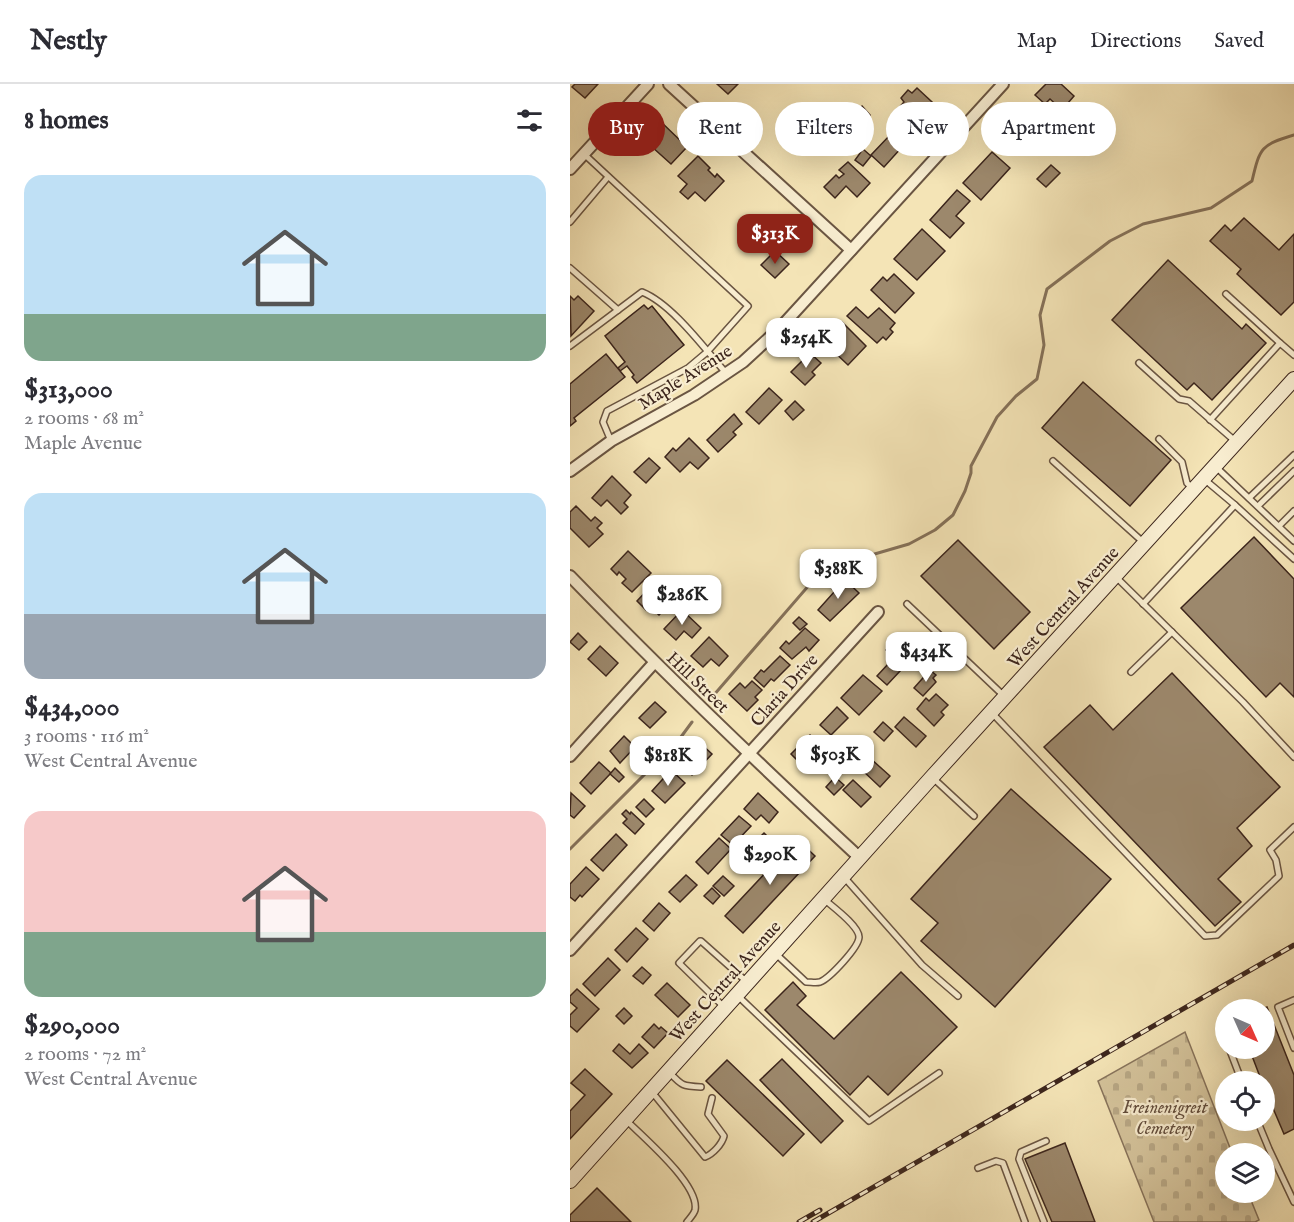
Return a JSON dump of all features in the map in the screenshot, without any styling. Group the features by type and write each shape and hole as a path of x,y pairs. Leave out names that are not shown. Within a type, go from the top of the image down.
{"street":[{"path":"570,170 648,84"},
{"path":"669,84 851,250"},
{"name":"Maple Avenue","path":"570,471 611,441 694,395 743,362 781,327 1003,84"},
{"name":"West Central Avenue","path":"570,1181 1144,543 1236,442 1292,386"},
{"name":"Hill Street","path":"570,576 654,663 860,858"},
{"name":"Claria Drive","path":"570,950 878,612"},
{"path":"570,756 654,663"}],"lane":[{"path":"584,154 748,306 707,352 688,368 607,411 603,422 611,441"},
{"path":"570,222 608,177"},
{"path":"570,268 618,310"},
{"path":"570,346 642,292 654,297 688,330 726,373"},
{"path":"1226,294 1294,355"},
{"path":"1210,420 1280,343"},
{"path":"1139,363 1179,399 1189,401 1236,442"},
{"path":"1159,439 1182,462 1187,483 1193,490"},
{"path":"1249,498 1294,455"},
{"path":"1053,461 1144,543"},
{"path":"1215,466 1294,541"},
{"path":"1258,506 1294,471"},
{"path":"1204,478 1294,559"},
{"path":"1143,604 1235,505"},
{"path":"1279,526 1294,511"},
{"path":"1115,576 1243,702 1294,757"},
{"path":"907,604 1005,697"},
{"path":"1131,672 1172,632"},
{"path":"991,712 1205,936 1217,935 1279,876 1276,860 1270,850 1294,827"},
{"path":"932,777 974,816"},
{"path":"843,876 922,965 958,996"},
{"path":"775,953 806,982 818,983 826,979 854,948 859,938 856,928 824,898"},
{"path":"725,1008 679,963 700,940 748,983"},
{"path":"737,995 869,1121 939,1073"},
{"path":"1294,1000 1278,1006 1294,1048"},
{"path":"669,1071 687,1088 701,1087"},
{"path":"651,1091 705,1157 710,1155 723,1141 724,1136 708,1114 712,1098"},
{"path":"625,1119 679,1174 689,1188 695,1211 687,1222"},
{"path":"1262,1131 1294,1202"},
{"path":"1044,1222 1019,1159 1021,1152 1046,1141"},
{"path":"978,1168 996,1161 1003,1163 1025,1222"}],"green space":[{"name":"Freinenigreit Cemetery","path":"1185,1032 1215,1109 1215,1131 1223,1131 1228,1143 1215,1143 1215,1203 1252,1203 1259,1220 1255,1222 1154,1222 1098,1081"}],"building":[{"path":"575,84 598,84 585,98 572,87"},
{"path":"717,84 738,84 728,94"},
{"path":"1046,84 1061,84 1074,96 1069,102 1053,102 1050,99 1043,102 1035,95"},
{"path":"917,88 932,102 904,102 901,98 908,90 912,93"},
{"path":"665,126 677,137 679,156 671,164 662,156 665,156"},
{"path":"886,139 886,156 894,156 884,167 872,156"},
{"path":"698,156 715,177 717,174 724,181 705,201 695,192 688,199 680,192 687,184 678,176"},
{"path":"858,156 871,156 863,166 855,160"},
{"path":"988,156 996,156 1010,168 981,200 963,183"},
{"path":"848,162 870,183 857,197 846,186 835,198 824,187 836,175 839,178 844,174 839,170"},
{"path":"1051,165 1060,173 1046,187 1037,179"},
{"path":"957,190 970,201 956,216 964,223 950,238 930,220"},
{"path":"1244,218 1279,250 1294,234 1294,302 1281,315 1237,274 1241,269 1210,241 1225,225 1231,231"},
{"path":"922,229 945,251 917,280 894,259"},
{"path":"775,251 789,264 775,278 761,265"},
{"path":"1168,260 1242,329 1246,324 1266,343 1212,400 1194,383 1187,390 1112,320"},
{"path":"894,274 914,293 895,313 871,290 883,277 887,281"},
{"path":"570,296 574,300 578,296 594,311 571,336"},
{"path":"644,305 648,309 652,306 684,345 637,383 627,366 620,371 618,368 625,362 605,336"},
{"path":"856,307 868,318 879,308 895,323 890,329 893,332 886,340 883,337 877,343 847,316"},
{"path":"842,322 866,346 848,365 828,346 835,339 830,334"},
{"path":"810,353 821,363 812,372 815,375 805,385 791,372"},
{"path":"606,354 625,377 574,418 576,421 570,426 570,384"},
{"path":"1083,382 1171,460 1130,506 1042,428"},
{"path":"769,388 782,400 759,424 746,412"},
{"path":"795,401 804,410 793,420 785,411"},
{"path":"734,414 742,424 733,432 736,435 718,452 707,440"},
{"path":"689,438 709,458 698,469 690,462 680,472 665,457 673,448 676,451"},
{"path":"649,458 660,468 646,483 634,472"},
{"path":"612,476 631,495 624,503 628,507 621,514 607,500 601,506 592,498"},
{"path":"576,506 591,521 595,517 602,523 597,528 603,534 589,547 570,528 570,512"},
{"path":"1254,537 1294,579 1294,697 1280,683 1266,697 1181,608"},
{"path":"958,540 1030,612 994,649 921,576"},
{"path":"628,551 651,573 632,592 622,583 626,579 619,572 617,575 611,569"},
{"path":"843,578 859,593 830,621 818,610 835,591 832,589"},
{"path":"666,583 678,595 659,615 650,607 646,610 637,601 651,586 657,592"},
{"path":"682,610 701,628 692,638 684,631 676,640 664,629"},
{"path":"799,617 807,624 800,630 793,623"},
{"path":"805,628 819,640 809,651 806,647 792,659 780,648 786,641 789,644"},
{"path":"578,633 587,642 579,650 570,642"},
{"path":"709,637 728,656 719,666 711,659 703,667 691,656"},
{"path":"897,638 915,655 887,685 877,676 889,663 887,661 892,656 886,650"},
{"path":"600,646 618,663 606,676 588,659"},
{"path":"780,656 790,665 774,681 771,679 764,687 754,678 761,670 764,672"},
{"path":"930,670 936,675 933,678 936,682 923,696 914,688"},
{"path":"1172,673 1280,787 1237,828 1252,846 1218,879 1241,902 1215,926 1044,747 1090,705 1113,730"},
{"path":"863,675 882,691 859,715 841,698"},
{"path":"752,681 762,690 755,697 758,700 747,711 729,694 740,683 745,688"},
{"path":"936,694 948,705 941,712 944,715 934,726 917,709 926,698 929,701"},
{"path":"655,702 666,712 650,728 639,718"},
{"path":"837,707 848,718 831,735 820,725"},
{"path":"904,717 926,736 916,747 895,727"},
{"path":"883,722 893,731 884,741 874,732"},
{"path":"810,735 822,747 814,755 818,759 811,767 807,763 804,767 791,754"},
{"path":"624,736 635,747 620,763 610,751"},
{"path":"642,738 651,746 643,754 635,746"},
{"path":"839,739 849,748 840,757 831,748"},
{"path":"700,743 712,754 692,775 681,764"},
{"path":"871,759 890,776 880,787 861,769"},
{"path":"599,762 611,773 591,794 580,783"},
{"path":"615,768 624,777 619,782 610,774"},
{"path":"671,770 685,783 665,803 652,791"},
{"path":"835,777 844,785 834,795 826,787"},
{"path":"853,780 871,797 861,807 843,790"},
{"path":"1011,789 1111,879 995,1007 921,941 938,923 911,899"},
{"path":"571,793 585,806 574,818 570,815"},
{"path":"758,793 778,812 769,823 761,815 756,820 744,809"},
{"path":"644,799 654,809 646,817 636,807"},
{"path":"626,810 644,824 635,834 623,823 627,819 622,814"},
{"path":"739,816 751,826 733,845 721,835"},
{"path":"764,833 772,841 764,849 756,841"},
{"path":"616,834 627,845 603,871 591,860"},
{"path":"719,838 731,849 708,874 696,862"},
{"path":"797,839 815,856 743,933 725,916"},
{"path":"586,867 599,879 575,901 570,897 570,884"},
{"path":"686,875 697,885 680,902 669,892"},
{"path":"723,876 734,886 724,896 713,886"},
{"path":"712,888 720,896 713,904 704,896"},
{"path":"659,903 670,913 654,931 643,921"},
{"path":"636,928 648,939 627,962 615,950"},
{"path":"608,958 620,970 595,996 583,984"},
{"path":"642,967 651,975 643,984 633,976"},
{"path":"901,972 957,1027 888,1095 868,1076 850,1095 765,1010 793,982 806,996 797,1005 834,1039"},
{"path":"667,983 690,1005 678,1017 655,995"},
{"path":"577,989 599,1009 577,1032 570,1026 570,1015 577,1008 570,1002 570,996"},
{"path":"624,1008 632,1016 624,1024 616,1016"},
{"path":"654,1024 668,1033 654,1048 642,1037"},
{"path":"1275,1027 1294,1075 1294,1129 1284,1134 1275,1113 1275,1071 1258,1071 1253,1059 1275,1059"},
{"path":"619,1044 630,1054 639,1044 648,1053 632,1068 613,1051"},
{"path":"782,1059 843,1121 821,1143 760,1080"},
{"path":"727,1060 804,1134 783,1156 706,1081"},
{"path":"585,1069 612,1094 570,1139 570,1111 585,1095 571,1083"},
{"path":"1065,1143 1095,1222 1052,1222 1025,1159"},
{"path":"597,1188 631,1222 570,1222 570,1215"}],"waterway":[{"path":"713,696 823,569 909,544 935,530 953,515 965,491 971,466 997,417 1016,396 1037,379 1044,345 1040,315 1047,289 1110,241 1143,224 1211,208 1252,181 1260,154 1268,145 1294,135"},
{"path":"570,849 678,741 692,722"}],"railway":[{"path":"813,1222 1294,945"},
{"path":"799,1222 820,1210"}]}
